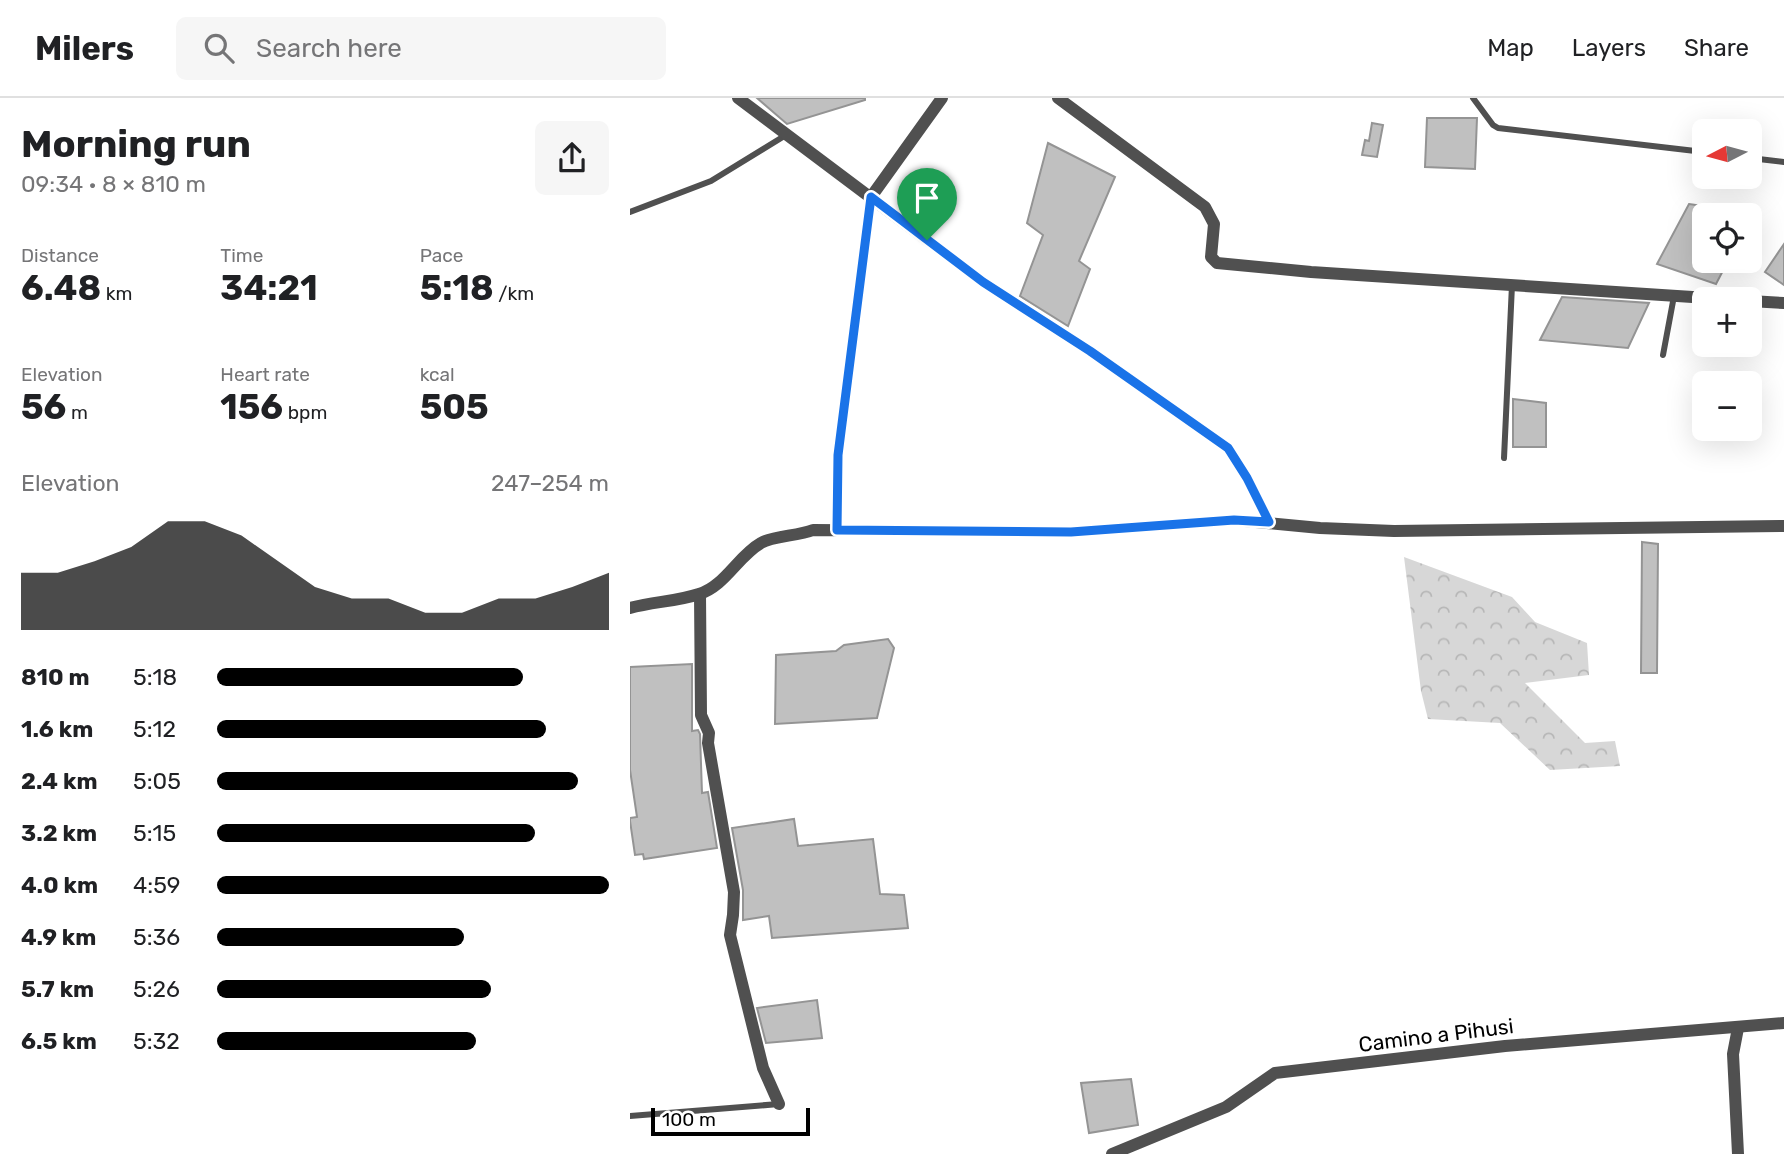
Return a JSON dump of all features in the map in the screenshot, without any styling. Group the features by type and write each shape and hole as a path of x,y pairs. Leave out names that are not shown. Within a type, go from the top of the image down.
{"street":[{"path":"738,98 983,282 1090,351 1228,448 1269,522"},
{"path":"837,530 838,455 871,197 942,98"},
{"path":"1058,98 1205,207 1214,225 1211,257 1217,263 1325,273 1692,297"},
{"path":"1762,302 1784,303"},
{"path":"630,608 700,594 719,583 763,541 799,536 813,530 1071,532 1234,520 1394,531 1784,526"},
{"path":"700,594 701,715 709,733 708,743 734,892 730,935 762,1068 779,1104"},
{"name":"Camino a Pihusi","path":"1112,1154 1226,1107 1275,1073 1505,1046 1784,1023"},
{"path":"1738,1028 1733,1054 1738,1154"}],"lane":[{"path":"1472,98 1498,128 1692,151"},
{"path":"630,212 711,181 786,135"},
{"path":"1762,159 1784,162"},
{"path":"1504,458 1512,285"},
{"path":"1663,355 1674,296"},
{"path":"630,1116 779,1104"}],"green space":[{"path":"1404,557 1512,597 1535,622 1587,643 1589,675 1525,683 1585,743 1615,741 1620,766 1550,770 1500,723 1428,719 1421,691"}],"building":[{"path":"757,98 865,98 865,100 787,124"},
{"path":"1427,118 1477,118 1475,169 1425,167"},
{"path":"1372,123 1383,125 1377,157 1362,155 1365,140 1369,141"},
{"path":"1048,143 1115,177 1079,261 1090,269 1068,326 1020,296 1043,235 1027,223"},
{"path":"1689,204 1692,204 1692,273 1722,273 1716,284 1657,264"},
{"path":"1784,244 1784,285 1765,272"},
{"path":"1562,297 1649,303 1628,348 1540,340"},
{"path":"1513,399 1546,403 1546,447 1513,447"},
{"path":"1642,542 1658,544 1657,673 1641,673"},
{"path":"888,639 894,648 877,718 775,724 776,655 836,651 844,645"},
{"path":"692,664 692,731 698,730 700,734 702,793 708,792 717,848 644,859 643,854 635,855 630,821 630,818 637,817 630,770 630,667"},
{"path":"794,819 798,846 873,839 880,894 904,895 908,928 772,938 769,916 743,920 743,890 732,828"},
{"path":"817,1000 822,1038 766,1043 757,1008"},
{"path":"1131,1079 1138,1125 1089,1133 1081,1083"}],"route":[{"path":"871,197 927,240 983,282 1090,351 1228,448 1269,522 1234,520 1071,532 837,530 838,455 871,197"}]}
